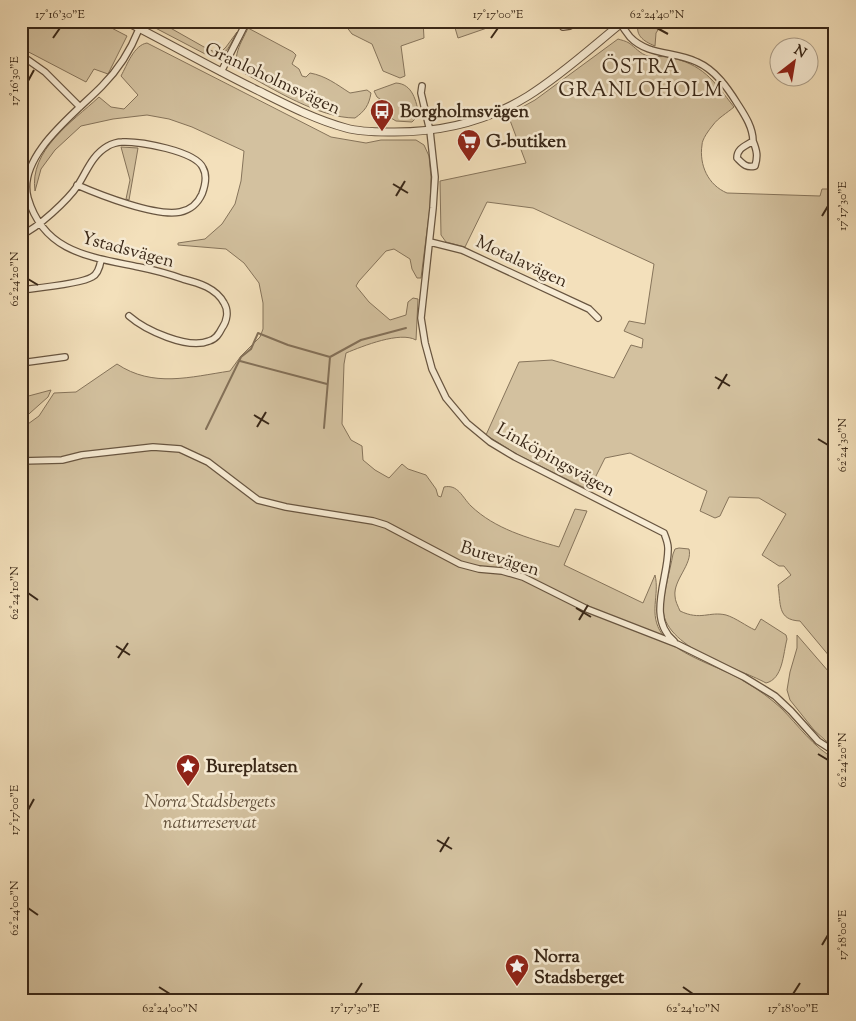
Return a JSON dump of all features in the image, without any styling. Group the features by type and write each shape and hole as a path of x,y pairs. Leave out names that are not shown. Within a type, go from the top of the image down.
{"street":[{"name":"Granloholmsvägen","path":"125,21 221,72 313,117 344,128 379,132 430,131 469,122 496,113 528,96 561,72 621,22"},
{"path":"221,72 247,21"},
{"path":"562,27 570,26 576,21"},
{"path":"621,22 630,37 641,45 662,53 683,56 699,62 722,82 742,110 753,134 753,141 758,152 755,166 744,166 737,158 737,154 740,149 753,141"},
{"name":"Ystadsvägen","path":"129,316 137,323 163,335 190,344 200,344 215,338 225,325 227,316 226,307 219,295 201,284 158,271 101,260 76,252 62,245 39,223 32,210 24,181 44,144 112,75 135,40 139,29"},
{"path":"21,55 45,72 80,107"},
{"path":"422,86 421,93 430,131"},
{"name":"Linköpingsvägen","path":"430,131 435,177 421,318 425,344 432,369 446,398 467,423 490,442 515,457 664,533 668,546 668,561 660,615 667,635 678,644"},
{"path":"21,234 34,229 68,197 96,155 108,146 121,142 147,145 186,154 197,160 203,167 205,179 204,189 196,204 182,212 174,213 153,210 119,201 77,185"},
{"name":"Motalavägen","path":"430,242 462,250 589,309 598,318"},
{"path":"21,290 71,283 93,277 98,271 101,260"},
{"path":"21,363 65,356"},
{"name":"Burevägen","path":"21,461 62,460 159,447 180,449 208,462 258,500 286,507 373,520 460,564 479,569 502,571 523,577 587,609 678,644 744,677 771,694 818,741 835,752"}],"green space":[{"path":"21,21 98,21 127,36 108,74 94,69 86,82 21,48"},
{"path":"142,21 158,21 219,54 237,32 224,53 215,56 209,56"},
{"path":"342,21 423,21 424,38 401,46 405,76 400,78 383,71 372,44 352,34"},
{"path":"453,21 486,21 487,28 458,38"},
{"path":"639,21 664,21 656,33 655,46 647,42 639,34"},
{"path":"248,28 293,52 296,55 292,64 299,69 302,76 306,77 310,73 321,76 350,93 367,90 371,93 366,107 355,118 341,117 312,108 242,72 238,67 237,56"},
{"path":"618,39 629,43 645,55 680,60 699,69 713,81 734,107 715,122 702,143 702,160 706,174 720,189 727,193 820,196 822,189 835,189 835,476 832,477 828,504 835,501 835,663 800,621 787,618 781,610 778,585 791,575 784,566 779,566 762,555 786,514 759,498 729,497 720,516 715,518 700,511 707,491 630,453 605,458 589,490 518,455 486,435 519,362 552,360 614,378 631,345 642,348 643,339 624,331 629,321 645,324 654,264 533,208 487,202 465,247 446,242 441,235 440,181 526,163 508,115 535,100"},
{"name":"Norra Stadsbergets naturreservat","path":"147,43 331,137 366,143 381,140 416,140 424,145 429,156 431,177 430,207 421,278 417,278 412,269 410,259 394,249 386,251 356,286 369,302 390,320 406,315 408,302 413,298 418,299 416,340 401,337 391,338 371,343 346,353 342,424 351,440 362,446 363,460 375,470 389,478 402,464 408,469 426,475 436,489 438,496 441,497 444,487 453,487 480,514 501,527 524,536 559,547 575,509 587,511 564,565 643,603 655,575 655,612 658,627 662,634 679,649 737,677 769,698 781,708 806,736 835,759 835,1000 21,1000 21,429 39,416 54,393 76,392 117,364 144,376 172,379 230,371 241,356 260,337 263,329 263,303 259,283 244,263 226,249 178,245 178,243 205,239 222,224 235,204 241,181 244,151 192,127 169,119 147,115 113,119 81,126 55,150 41,169 35,191 35,176 45,150 65,127 99,97 111,107 124,109 138,95 121,76 128,61 138,47"},
{"path":"396,83 406,86 413,94 419,115 412,122 396,121 391,118 390,106 377,97 374,91"},
{"path":"121,147 138,148 129,200 126,199 130,180"},
{"path":"51,390 48,397 21,421 21,398"},
{"path":"675,549 689,549 688,560 675,590 680,611 699,616 726,615 755,630 761,619 786,635 787,639 781,665 776,677 772,681 766,683 720,663 688,645 675,634 666,621 663,607 673,554"},
{"path":"797,635 835,679 835,745 826,741 814,730 790,700 787,690 797,648"}],"waterway":[{"path":"324,428 330,357 361,340 406,328"},
{"path":"206,429 241,357 251,349 258,333 288,345 330,357"},
{"path":"240,361 327,384"}],"place":[{"name":"Borgholmsvägen","path":"382,132"},
{"name":"G-butiken","path":"469,162"},
{"name":"Bureplatsen","path":"188,787"},
{"name":"Norra Stadsberget","path":"517,987"}],"district":[{"name":"ÖSTRA GRANLOHOLM","path":"641,78"}]}
